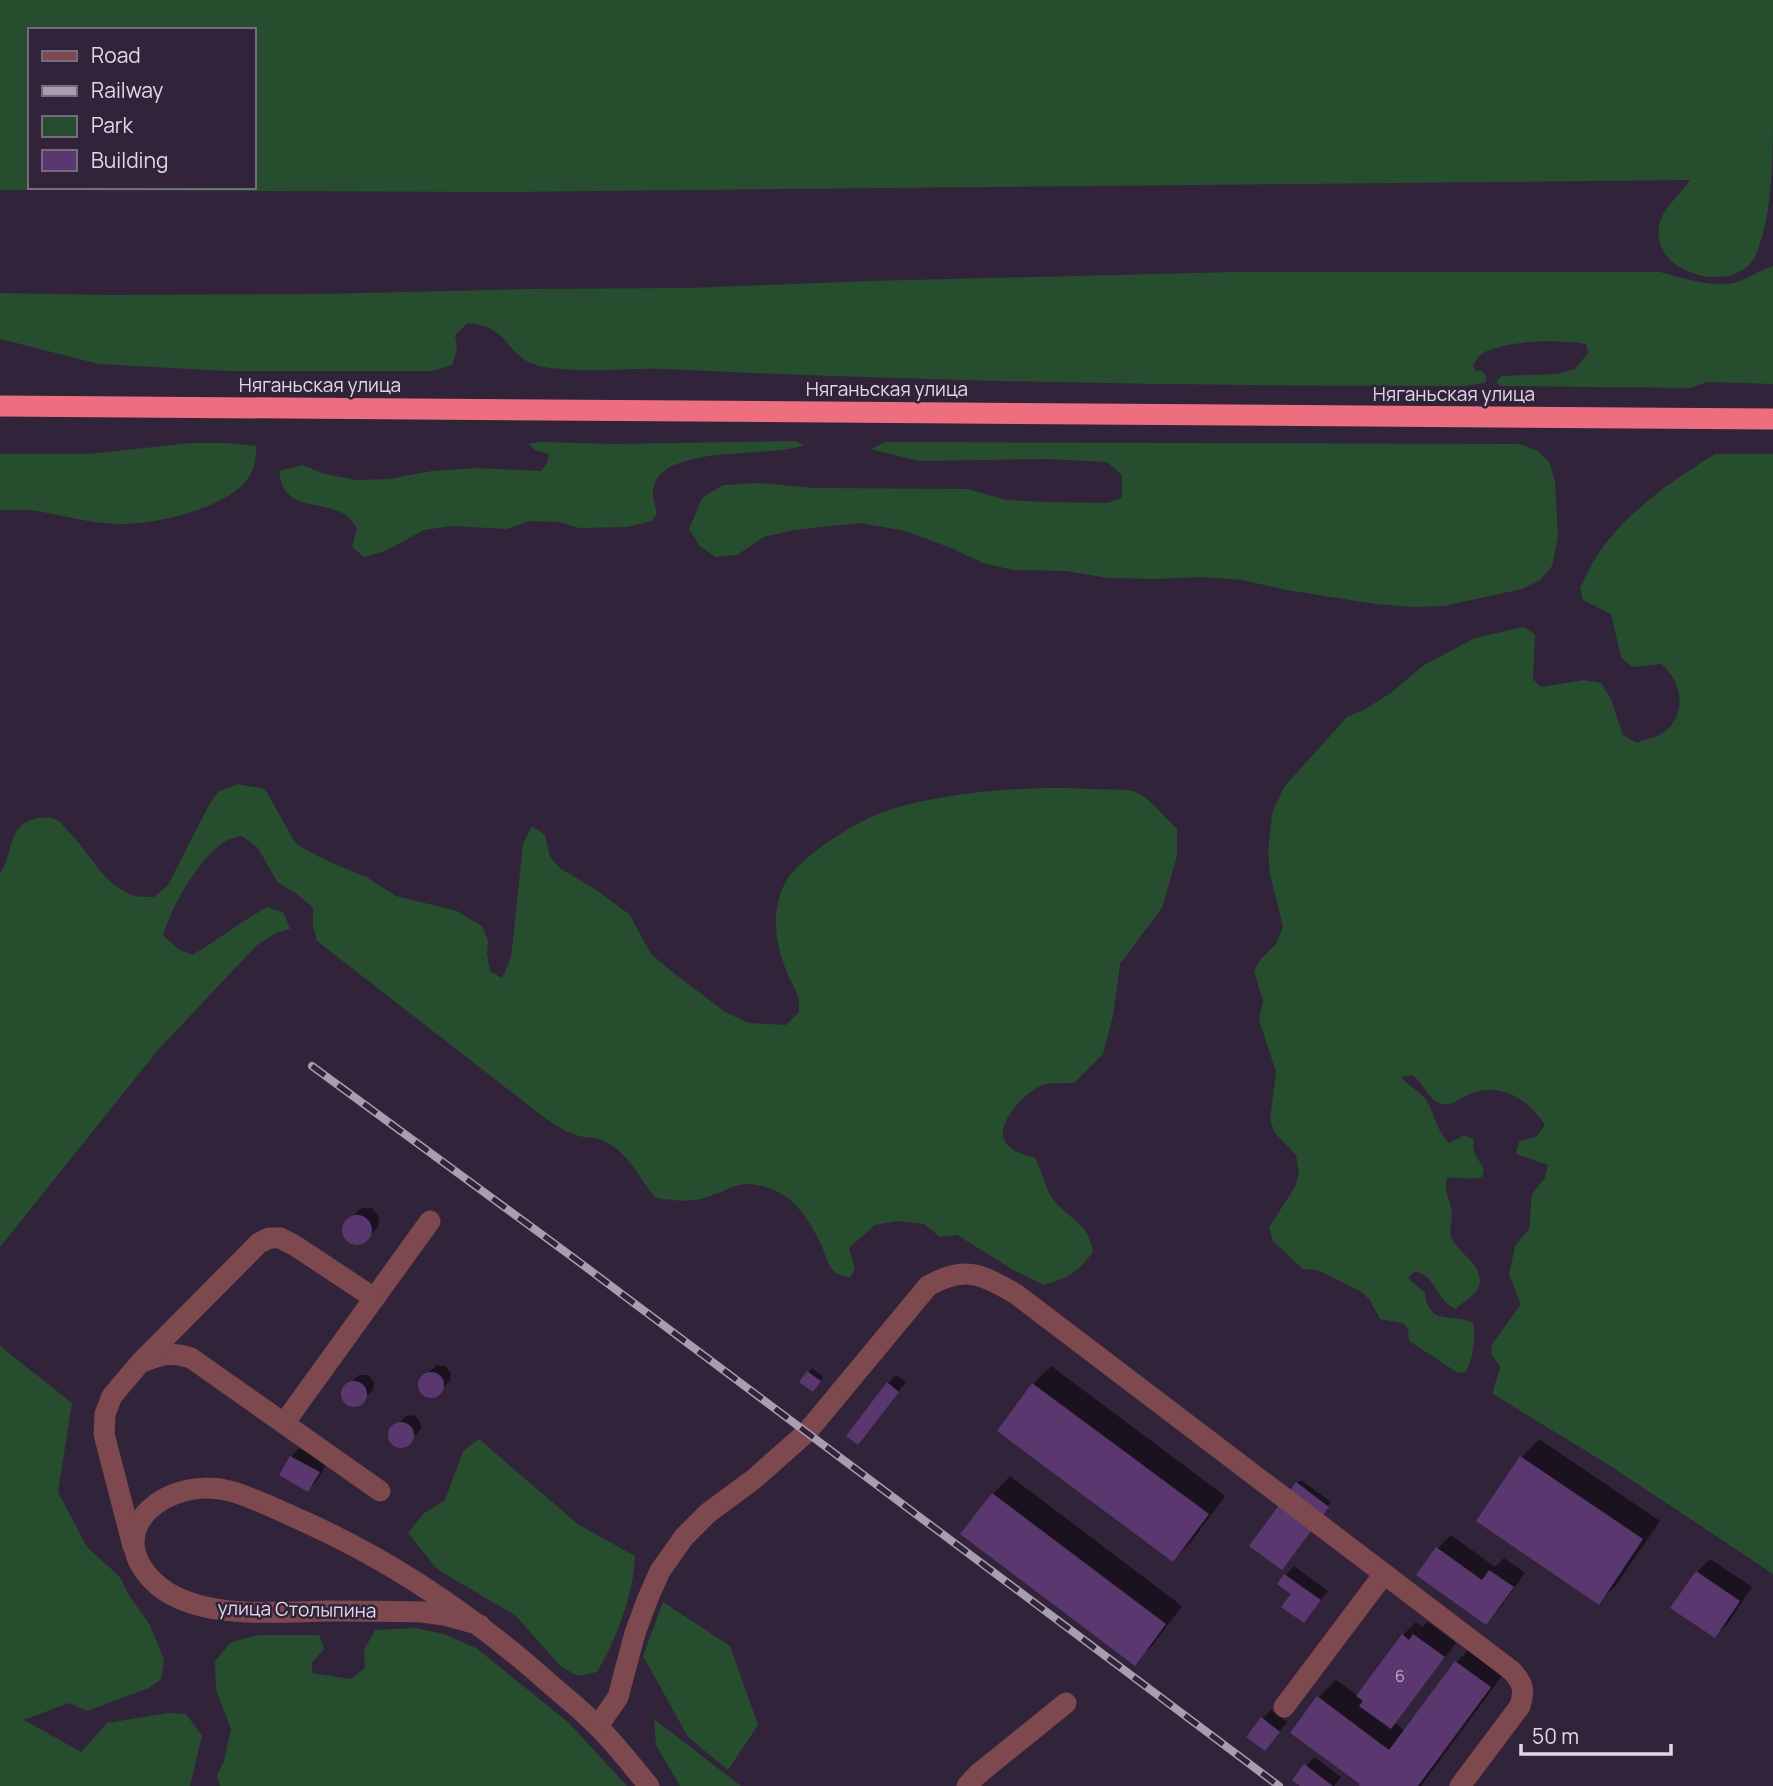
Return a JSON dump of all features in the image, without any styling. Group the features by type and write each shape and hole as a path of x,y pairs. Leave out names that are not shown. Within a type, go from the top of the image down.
{"highway":[{"name":"Няганьская улица","path":"0,407 1773,419"}],"street":[{"path":"285,1422 430,1221"},
{"path":"135,1552 103,1424 113,1396 140,1363 244,1257 269,1238 280,1238 294,1245 374,1298"},
{"path":"598,1726 618,1697 635,1633 660,1571 684,1537 708,1513 793,1447 828,1409 928,1286 946,1275 963,1273 983,1278 1016,1294 1512,1671 1521,1681 1525,1692 1520,1706 1460,1786"},
{"path":"140,1363 166,1353 178,1353 191,1358 380,1491"},
{"name":"улица Столыпина","path":"480,1625 422,1612 244,1612 207,1607 180,1599 159,1587 142,1570 135,1552 135,1532 144,1515 158,1502 181,1490 201,1486 230,1491 352,1544 433,1592 480,1625 598,1726 649,1786"},
{"path":"1284,1707 1384,1574"},
{"path":"967,1786 1066,1703"}],"green space":[{"path":"0,0 1773,0 1773,148 1769,205 1755,257 1745,269 1730,275 1713,277 1680,267 1668,257 1660,243 1659,227 1664,213 1690,180 497,192 0,190"},
{"path":"1773,266 1773,384 1707,382 1691,388 1500,386 1496,382 1501,376 1558,374 1575,369 1588,353 1586,344 1562,341 1506,345 1483,353 1473,365 1475,370 1482,371 1487,377 1485,383 1464,386 1064,382 665,369 562,369 533,364 516,353 500,335 482,326 468,323 455,335 457,350 452,365 432,371 227,371 99,364 0,339 0,293 320,294 689,288 1233,272 1660,272 1698,282 1728,284"},
{"path":"795,441 804,445 789,449 718,455 674,466 659,476 653,492 657,513 652,521 627,527 579,528 559,522 529,521 507,529 452,526 424,530 385,551 364,557 352,547 357,529 350,519 341,512 299,501 290,495 283,487 279,471 302,465 325,474 356,480 389,479 432,471 475,468 541,471 549,454 535,450 528,444"},
{"path":"886,442 1519,444 1538,451 1549,462 1555,481 1558,537 1552,566 1540,580 1522,589 1444,606 1414,607 1375,604 1242,580 1202,577 1108,578 1066,571 1013,570 983,563 906,531 859,523 794,530 764,537 737,555 715,557 700,546 689,529 702,498 723,485 758,483 813,488 968,489 1006,500 1045,502 1108,503 1122,497 1122,475 1107,462 1047,459 919,461 870,449"},
{"path":"192,443 256,446 251,474 239,488 226,497 191,512 154,521 111,524 32,510 0,510 0,454 87,454"},
{"path":"1715,454 1773,454 1773,1574 1612,1467 1493,1394 1500,1366 1491,1354 1492,1344 1521,1304 1509,1275 1515,1246 1529,1229 1532,1194 1545,1178 1548,1165 1516,1154 1519,1141 1536,1137 1545,1125 1523,1101 1504,1092 1483,1090 1446,1105 1434,1100 1412,1075 1401,1077 1427,1101 1439,1129 1449,1143 1465,1135 1474,1140 1475,1152 1484,1170 1482,1177 1447,1178 1446,1183 1452,1214 1452,1238 1476,1267 1480,1279 1478,1289 1456,1309 1444,1300 1433,1283 1423,1274 1415,1271 1408,1278 1425,1293 1427,1304 1434,1314 1473,1323 1473,1349 1465,1372 1458,1373 1409,1341 1408,1329 1403,1323 1380,1319 1369,1299 1360,1291 1317,1270 1303,1269 1273,1241 1269,1227 1295,1187 1299,1174 1296,1155 1275,1133 1270,1120 1276,1072 1259,1020 1263,1001 1254,971 1260,960 1276,944 1283,927 1270,874 1268,851 1272,813 1284,787 1347,717 1364,710 1392,692 1424,665 1475,638 1523,627 1535,634 1533,679 1541,687 1584,680 1601,683 1611,699 1623,735 1637,743 1668,729 1678,713 1679,704 1673,678 1661,664 1632,667 1621,657 1611,614 1583,600 1580,588 1598,554 1622,524 1666,486"},
{"path":"237,784 265,789 296,844 368,878 396,896 457,911 482,926 488,940 490,971 502,978 511,958 523,844 532,826 545,835 550,857 561,869 629,914 651,954 675,974 725,1012 748,1023 786,1025 799,1012 799,1006 778,943 776,919 780,896 794,870 833,839 877,814 933,799 987,791 1042,788 1123,790 1138,793 1177,829 1177,856 1162,908 1120,964 1113,1016 1103,1054 1074,1083 1046,1084 1030,1092 1008,1117 1003,1135 1006,1143 1015,1151 1035,1158 1053,1199 1084,1229 1093,1251 1072,1273 1044,1285 1015,1271 957,1235 940,1237 924,1224 897,1221 875,1225 849,1248 855,1269 850,1278 833,1270 815,1232 804,1216 792,1201 776,1191 746,1184 698,1200 656,1198 618,1150 601,1140 582,1137 550,1122 317,941 313,926 313,907 278,883 258,848 242,836 228,840 206,858 180,897 163,935 178,949 192,955 267,907 284,913 290,929 276,933 257,945 158,1050 0,1247 0,874 14,836 21,826 29,821 53,818 76,839 113,884 132,895 154,897 168,885 218,792"},
{"path":"0,1346 72,1403 58,1492 87,1547 120,1577 130,1597 150,1625 164,1660 161,1679 149,1688 87,1711 69,1703 24,1720 81,1752 107,1723 168,1713 186,1714 202,1736 190,1786 0,1786"},
{"path":"479,1439 579,1525 635,1556 623,1616 597,1672 578,1676 560,1666 516,1616 437,1569 408,1533 424,1513 445,1500 463,1451"},
{"path":"663,1602 730,1646 758,1725 728,1770 688,1737 643,1656"},
{"path":"415,1628 444,1634 476,1648 568,1722 627,1786 220,1786 217,1775 224,1761 231,1729 216,1690 215,1661 231,1642 259,1635 319,1635 324,1649 312,1663 312,1673 351,1679 365,1668 364,1650 375,1630"},
{"path":"654,1719 741,1786 680,1786 656,1745"}],"building":[{"path":"357,1215 368,1219 372,1230 368,1241 357,1245 346,1241 342,1230 346,1219"},
{"path":"807,1371 821,1381 813,1392 799,1382"},
{"path":"431,1372 440,1376 444,1385 440,1394 431,1398 422,1394 418,1385 422,1376"},
{"path":"354,1381 363,1385 367,1394 363,1403 354,1407 345,1403 341,1394 345,1385"},
{"path":"887,1382 899,1392 858,1445 846,1436"},
{"path":"1032,1383 1209,1514 1173,1562 997,1431"},
{"path":"401,1422 410,1426 414,1435 410,1444 401,1448 392,1444 388,1435 392,1426"},
{"path":"290,1456 320,1472 308,1492 279,1475"},
{"path":"1520,1456 1643,1539 1599,1605 1476,1521"},
{"path":"1296,1482 1329,1507 1282,1570 1249,1546"},
{"path":"992,1493 1166,1624 1135,1666 960,1534"},
{"path":"1436,1547 1482,1580 1489,1570 1514,1587 1486,1625 1416,1575"},
{"path":"1696,1571 1740,1601 1715,1638 1670,1608"},
{"path":"1284,1574 1321,1600 1304,1623 1281,1607 1291,1594 1277,1584"},
{"path":"1402,1634 1409,1640 1413,1634 1445,1657 1391,1729 1359,1706 1363,1701 1356,1696"},
{"path":"1455,1661 1491,1687 1418,1786 1359,1786 1360,1784 1290,1733 1317,1696 1389,1750"},
{"path":"1261,1717 1280,1732 1265,1751 1246,1737"},
{"path":"1304,1764 1333,1786 1300,1786 1292,1780"}],"railway":[{"path":"312,1066 571,1256 1279,1786"}]}
